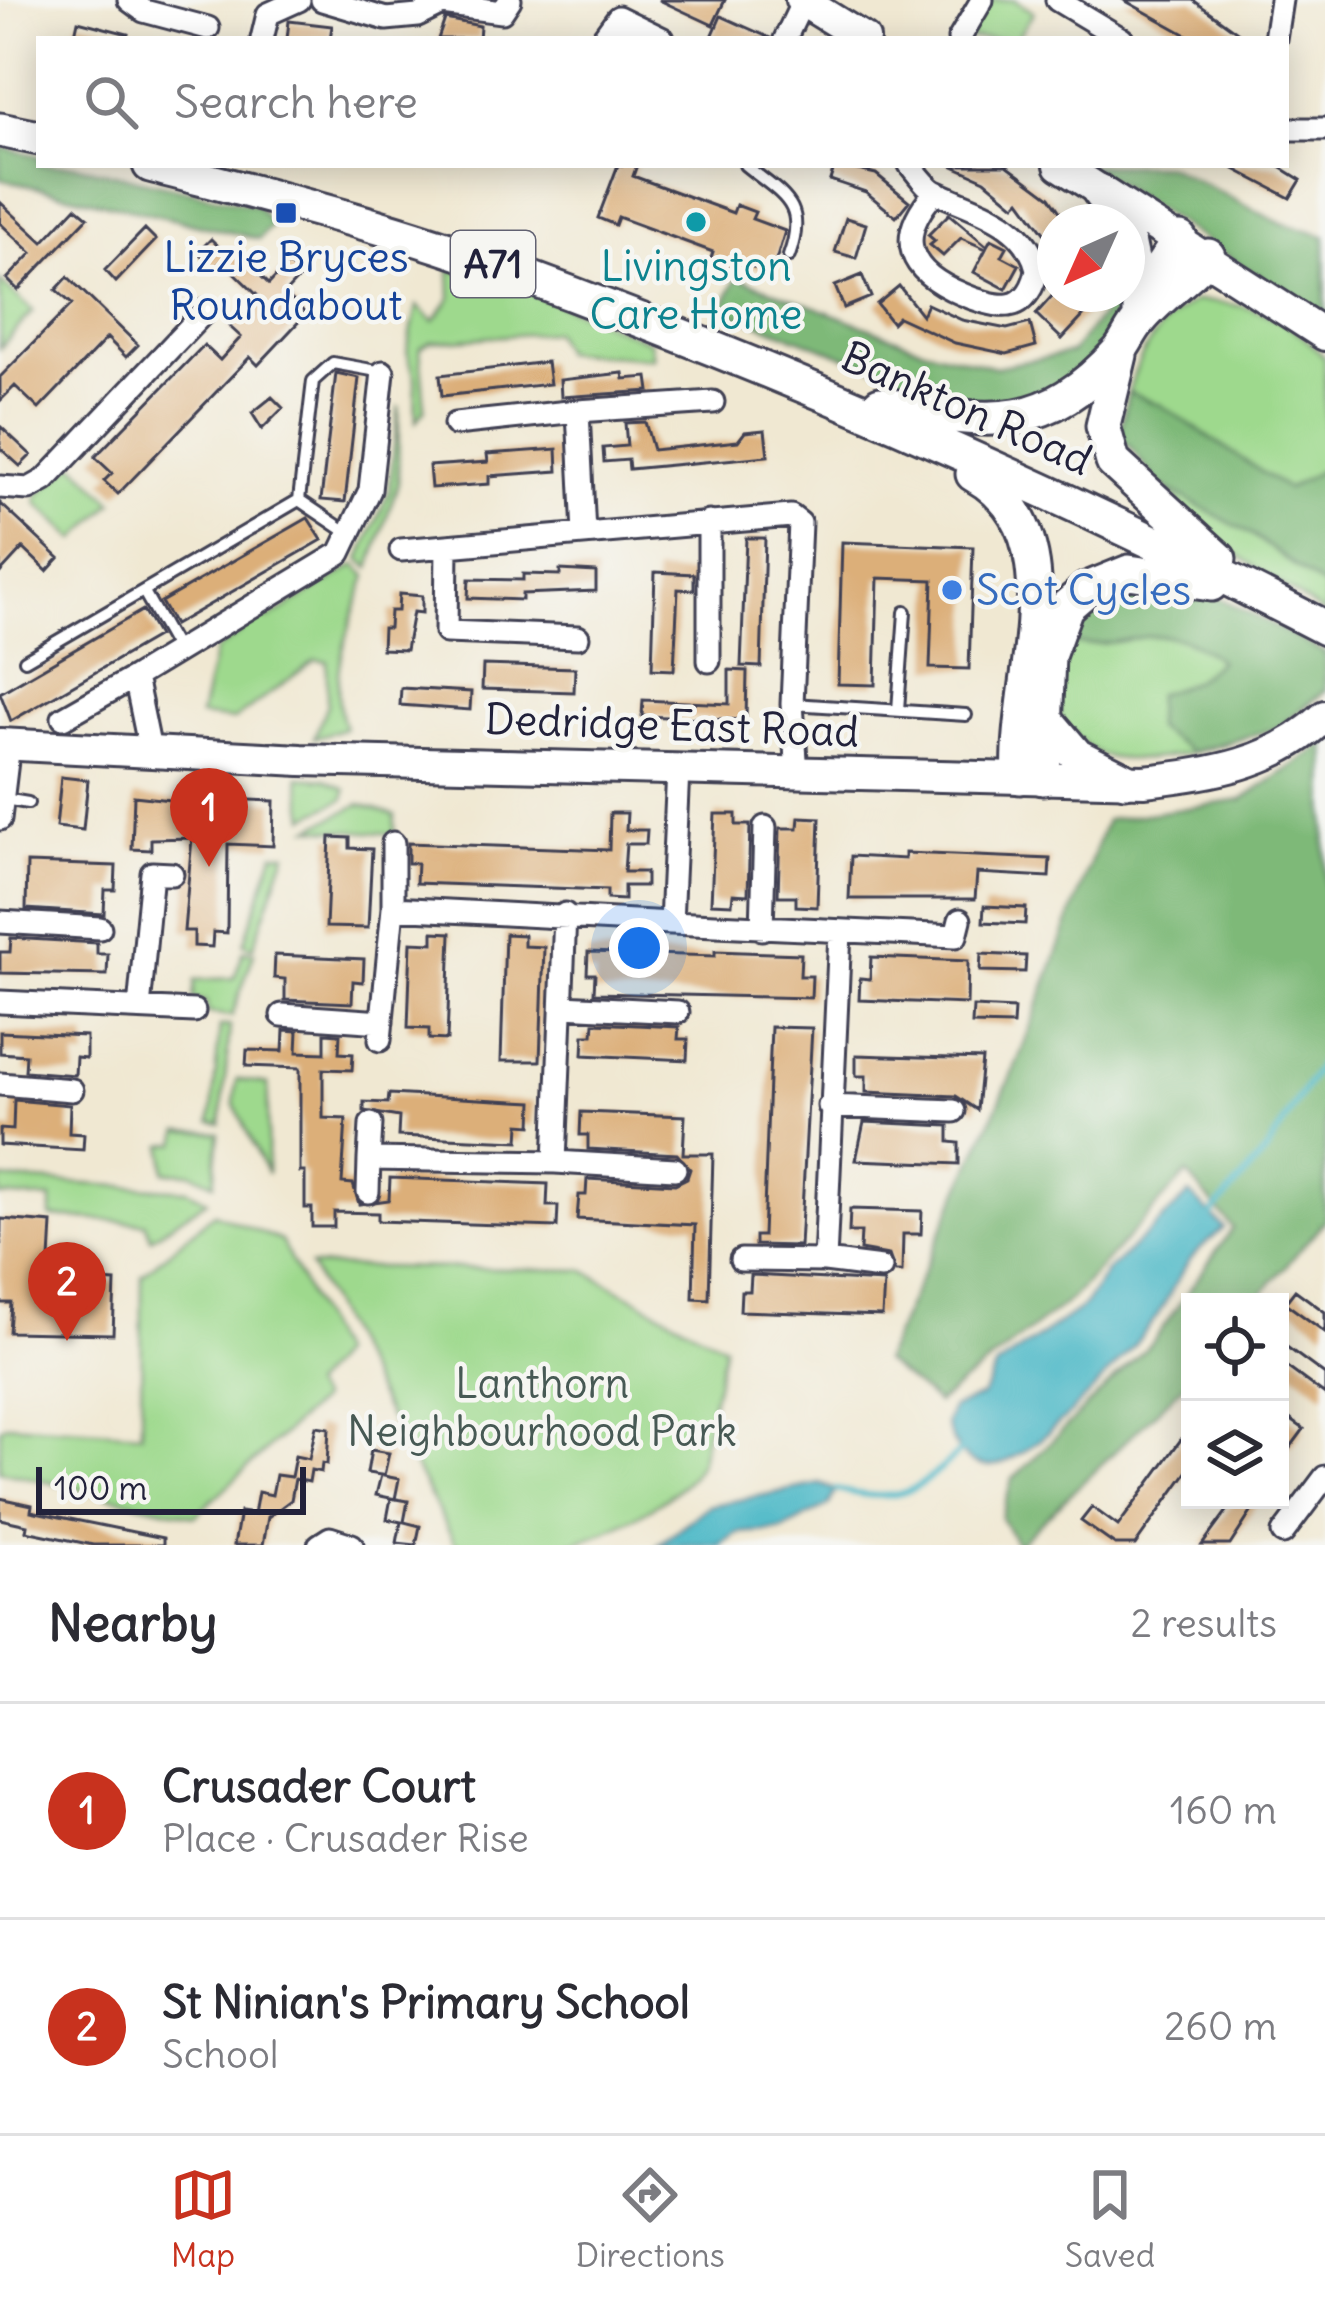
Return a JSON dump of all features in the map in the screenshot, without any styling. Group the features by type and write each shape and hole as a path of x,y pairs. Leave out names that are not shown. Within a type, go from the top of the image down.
{"main road":[{"path":"0,130 36,138"},
{"name":"Bankton Road","path":"160,168 499,266 825,394 982,460 1325,628"},
{"path":"1099,191 1109,204"},
{"path":"1145,302 1194,247"},
{"path":"1138,312 1122,348 1103,426 1113,462 1201,546 1267,599"},
{"path":"825,394 958,416 1022,418 1070,398 1122,348"},
{"path":"860,411 983,479 1010,499 1023,519 1030,542 1033,608 1031,777"},
{"path":"1031,777 1048,722 1048,656 1066,607 1087,589 1129,572 1267,599"},
{"path":"1048,722 1076,756 1125,781"}],"street":[{"path":"129,0 173,9 208,28"},
{"path":"263,36 268,14 298,0"},
{"path":"322,0 417,28 442,4 502,12 511,0"},
{"path":"961,36 982,0"},
{"path":"1057,0 1117,36"},
{"path":"1275,36 1281,0"},
{"path":"786,36 802,1 859,36"},
{"path":"604,36 621,8 659,36"},
{"path":"1289,129 1325,129"},
{"path":"913,168 935,192 967,202 1014,232 1037,269 1025,297 1010,305 970,298 930,280 910,255 910,241 915,220 935,192"},
{"path":"1064,168 1325,335"},
{"path":"0,487 29,489 45,480 207,309"},
{"path":"63,718 315,571 352,536 370,490 392,395 383,372"},
{"path":"455,424 713,402"},
{"path":"578,412 584,534"},
{"path":"401,550 791,516 800,523 792,704 797,773"},
{"path":"709,661 710,522"},
{"path":"447,546 435,632 578,637"},
{"path":"135,677 150,750"},
{"name":"Dedridge East Road","path":"5,744 1125,781 1208,774 1264,758 1325,716"},
{"path":"2,809 5,744"},
{"path":"671,923 678,769"},
{"path":"761,929 766,827"},
{"path":"282,1015 381,1031 393,908 393,843"},
{"path":"139,1008 152,873 172,874"},
{"path":"393,908 956,936 960,920"},
{"path":"556,1162 565,914"},
{"path":"0,922 100,928"},
{"path":"825,1261 839,932"},
{"path":"0,1002 194,1011"},
{"path":"563,1006 678,1012"},
{"path":"0,1084 72,1090"},
{"path":"830,1106 954,1111"},
{"path":"368,1192 371,1124"},
{"path":"369,1159 675,1169"},
{"path":"741,1260 825,1261 881,1268"},
{"path":"1286,1541 1325,1477"},
{"path":"319,1545 330,1538 352,1545"}],"lane":[{"path":"749,168 790,201 797,217 789,256"},
{"path":"299,500 313,381 333,363 383,372"},
{"path":"299,500 352,536"},
{"path":"26,660 299,500"},
{"path":"144,592 178,652"},
{"path":"898,710 905,611"},
{"path":"792,704 966,715"},
{"path":"2,809 28,803"}],"green space":[{"path":"988,0 1014,0 1034,12 1018,36 966,36"},
{"path":"0,147 36,155 36,168 88,168 257,206 272,225 259,239 0,179"},
{"path":"1093,168 1172,168 1278,222 1325,236 1325,319"},
{"path":"450,269 536,295 650,341 653,358 563,352 553,332 430,342 420,348 425,410 416,421 415,378 407,352 417,306 434,321 451,298"},
{"path":"737,277 922,348 995,367 1071,353 1104,312 1115,312 1111,333 1092,364 1052,398 970,403 722,310"},
{"path":"0,281 33,311 0,348"},
{"path":"1195,301 1266,314 1296,331 1325,358 1325,615 1203,531 1120,435 1141,358 1162,326"},
{"path":"1128,392 1161,405 1287,489 1325,468 1325,588 1254,536 1159,484 1120,435"},
{"path":"399,406 398,483 370,568 360,559 389,491"},
{"path":"74,463 113,502 76,540 37,503 37,496"},
{"path":"345,556 348,561 263,614 268,619 356,565 367,576 339,670 345,728 314,738 327,704 327,661 315,660 234,720 200,716 215,651 241,633 238,627"},
{"path":"1133,586 1216,596 1325,653 1325,690 1278,728 1191,752 1155,728 1156,694 1193,682 1219,661 1199,647 1162,636 1066,643 1084,608"},
{"path":"1084,608 1325,653 1325,690 1282,721 1223,745 1160,758 1101,755 1061,724 1055,679"},
{"path":"1325,744 1325,1220 1263,1293 1187,1293 1233,1228 1187,1174 1072,1298 937,1403 883,1361 1019,1058 1106,820 1242,800"},
{"path":"299,777 325,779 346,789 344,799 306,817"},
{"path":"360,804 395,815 394,834 311,828"},
{"path":"274,853 286,853 253,948 244,944"},
{"path":"244,951 254,953 232,1016 208,1013 206,1002 193,998 195,980 234,978"},
{"path":"220,1026 230,1026 221,1124 211,1122"},
{"path":"237,1079 268,1084 267,1174 234,1103"},
{"path":"180,1131 219,1133 214,1183 192,1173 165,1172 164,1145 177,1143"},
{"path":"0,1179 187,1190 207,1200 151,1238 145,1223 51,1217 51,1199 0,1196"},
{"path":"214,1213 281,1241 338,1355 310,1387 320,1400 195,1516 0,1471 0,1428 8,1424 141,1433 142,1275"},
{"name":"Lanthorn Neighbourhood Park","path":"310,1266 583,1270 724,1346 699,1465 658,1503 577,1541 456,1545"},
{"path":"1181,1302 1181,1388 1017,1545 1001,1518 1012,1480 1154,1340"}],"water":[{"path":"1190,1194 1224,1228 1190,1260 1139,1339 1076,1408 1027,1449 988,1466 966,1458 946,1424 952,1408 982,1396 996,1367 1084,1306 1106,1272"},
{"path":"820,1484 836,1490 829,1505 782,1530 738,1533 719,1545 658,1545 708,1506"}],"building":[{"path":"659,0 725,0 713,25"},
{"path":"1124,0 1193,0 1243,36 1189,36"},
{"path":"721,16 766,36 712,36"},
{"path":"445,19 480,26 479,36 439,36"},
{"path":"78,21 128,34 128,36 75,36"},
{"path":"289,21 332,26 330,36 287,36"},
{"name":"Livingston Care Home","path":"617,168 636,168 633,176 733,213 736,205 755,212 752,219 785,231 772,274 740,262 737,270 710,261 713,252 618,217 615,225 598,218"},
{"path":"834,168 876,174 909,201 896,217 866,192 830,180"},
{"path":"958,168 1011,168 1055,204 1037,204 1037,223 1020,200 1015,205 985,180"},
{"path":"1233,168 1282,168 1301,180 1290,198"},
{"path":"0,202 43,242 76,207 88,217 18,290 7,279 32,253 0,223"},
{"path":"949,214 987,246 991,239 1007,247 1002,256 1019,265 1006,289 974,272 986,249 961,238 943,256 930,245 935,241 928,235"},
{"path":"846,218 866,224 856,258 835,252"},
{"path":"145,229 156,240 116,282 105,270"},
{"path":"211,239 227,255 233,249 269,284 288,264 301,276 285,293 306,314 258,365 250,357 118,494 104,481 112,473 95,457 204,345 220,360 241,337 229,326 258,296 222,261 214,268 198,252"},
{"path":"862,275 871,297 844,308 835,286"},
{"path":"68,277 138,345 126,357 107,338 39,409 15,386 0,401 0,377 72,304 56,290"},
{"path":"899,286 922,315 927,304 962,320 1007,329 1030,323 1036,346 1007,354 955,343 898,317 892,323 877,304"},
{"path":"1038,312 1087,312 1062,339"},
{"path":"547,362 550,384 442,396 440,375"},
{"path":"336,373 359,378 345,502 321,500"},
{"path":"623,373 624,379 648,377 650,391 561,397 560,380"},
{"path":"272,397 283,408 262,429 252,413"},
{"path":"645,422 653,450 738,441 745,432 765,430 768,456 629,469 628,460 604,462 603,448 627,446 625,423"},
{"path":"0,426 31,455 20,466 0,448"},
{"path":"557,449 558,471 489,476 489,484 431,488 429,466 488,462 487,454"},
{"path":"0,503 59,558 47,571 23,548 0,573"},
{"path":"308,518 322,540 174,625 161,602"},
{"path":"746,538 765,538 761,667 741,666"},
{"path":"842,542 973,547 969,669 930,668 933,580 878,578 875,685 838,684"},
{"path":"560,570 596,572 596,591 522,594 522,600 468,598 469,579 523,580 523,574 560,575"},
{"path":"655,572 694,574 694,590 678,589 674,670 652,669"},
{"path":"399,594 422,596 422,613 413,612 406,650 382,649 383,628 389,628 390,611 398,611"},
{"path":"143,610 158,636 11,721 0,693"},
{"path":"483,665 575,668 574,692 482,689"},
{"path":"729,670 747,671 746,720 642,716 643,700 729,704"},
{"path":"401,688 471,692 470,710 400,705"},
{"path":"61,777 88,780 83,830 56,827"},
{"path":"134,796 198,803 198,798 274,801 273,846 228,844 227,933 213,932 212,947 194,946 194,931 184,931 192,838 151,839 151,850 132,849"},
{"path":"610,813 627,813 626,830 647,830 646,844 626,844 624,872 646,872 646,886 624,886 624,900 607,899 607,890 416,883 417,863 408,863 408,843 609,850"},
{"path":"715,814 736,814 736,825 750,825 748,895 733,894 732,904 711,903"},
{"path":"799,817 820,818 817,907 796,906 796,896 778,896 780,828 798,828"},
{"path":"330,837 350,838 350,848 372,849 368,928 326,927"},
{"path":"905,853 1050,859 1049,877 977,873 975,899 849,899 851,856 905,859"},
{"path":"27,863 116,866 115,890 105,890 104,914 26,909"},
{"path":"984,906 1026,908 1025,924 983,922"},
{"path":"433,932 451,933 447,1040 429,1039 429,1029 408,1028 411,942 433,943"},
{"path":"505,934 524,935 524,946 544,947 540,1061 501,1061"},
{"path":"11,938 97,943 97,954 108,954 107,975 0,973 0,952 10,952"},
{"path":"715,951 801,954 800,976 812,976 811,998 594,993 595,974 587,974 588,952 715,956"},
{"path":"981,954 1026,956 1025,972 980,971"},
{"path":"275,955 364,959 363,982 353,981 352,1003 285,1000 285,979 274,978"},
{"path":"871,957 968,961 967,1004 859,1000 860,978 870,979"},
{"path":"973,1007 1014,1009 1013,1025 972,1024"},
{"path":"594,1023 679,1027 678,1039 688,1039 687,1060 583,1055 584,1035 593,1035"},
{"path":"771,1027 812,1028 800,1246 755,1245 755,1236 763,1236"},
{"path":"284,1030 298,1031 297,1052 325,1053 325,1033 340,1034 339,1053 353,1054 352,1070 323,1069 323,1118 346,1119 342,1183 353,1184 359,1204 389,1200 390,1178 548,1184 547,1206 558,1206 557,1227 378,1221 378,1213 334,1212 334,1227 312,1227 312,1208 305,1208 305,1172 300,1172 300,1068 246,1066 247,1050 283,1051"},
{"path":"0,1032 86,1036 86,1058 76,1057 75,1075 25,1071 26,1055 0,1053"},
{"path":"856,1055 982,1059 977,1110 956,1096 866,1092 866,1076 856,1076"},
{"path":"389,1094 533,1102 532,1125 520,1124 519,1141 398,1136 399,1117 364,1111 364,1102 388,1103"},
{"path":"14,1100 70,1105 69,1133 84,1134 83,1150 0,1145 0,1129 13,1130"},
{"path":"581,1112 685,1116 683,1154 713,1154 709,1299 693,1298 695,1225 577,1219 579,1195 586,1195 587,1179 675,1184 687,1178 690,1169 677,1154 588,1149 588,1135 580,1135"},
{"path":"864,1122 949,1126 949,1142 959,1143 959,1164 856,1160"},
{"path":"850,1209 922,1211 921,1234 903,1234 902,1272 895,1272 889,1255 860,1250 861,1232 849,1232"},
{"path":"1,1219 52,1223 49,1278 115,1282 113,1334 9,1332 11,1303 0,1303"},
{"path":"751,1275 884,1282 882,1316 740,1311 741,1291 750,1291"},
{"path":"1295,1290 1325,1312 1325,1332 1289,1306"},
{"path":"1289,1349 1325,1375 1325,1395 1289,1369"},
{"path":"1289,1418 1304,1429 1289,1447"},
{"path":"316,1426 329,1428 327,1464 322,1463 321,1472 311,1470 309,1482 295,1479 291,1500 268,1517 263,1545 234,1545 240,1512 254,1514 258,1492 272,1495 276,1475 291,1477 295,1456 309,1459"},
{"path":"1181,1439 1181,1481 1135,1545 1115,1545 1081,1521 1092,1507 1118,1526"},
{"path":"371,1450 389,1453 384,1476 399,1479 395,1499 376,1495 381,1475 367,1473"},
{"path":"0,1498 32,1505 31,1511 163,1538 163,1545 93,1545 26,1531 27,1525 0,1519"},
{"path":"391,1498 408,1501 404,1522 420,1526 416,1545 397,1543 401,1522 387,1519"},
{"path":"1228,1509 1253,1509 1230,1545 1202,1545"}],"waterway":[{"path":"1211,1215 1267,1151 1325,1055"},
{"path":"836,1490 875,1496 904,1492 960,1452"}],"place":[{"name":"Lizzie Bryces Roundabout","path":"286,213"},
{"name":"Livingston Care Home","path":"696,222"},
{"name":"Scot Cycles","path":"952,590"},
{"name":"Crusader Court","path":"209,867"},
{"name":"St Ninian's Primary School","path":"67,1341"}]}
